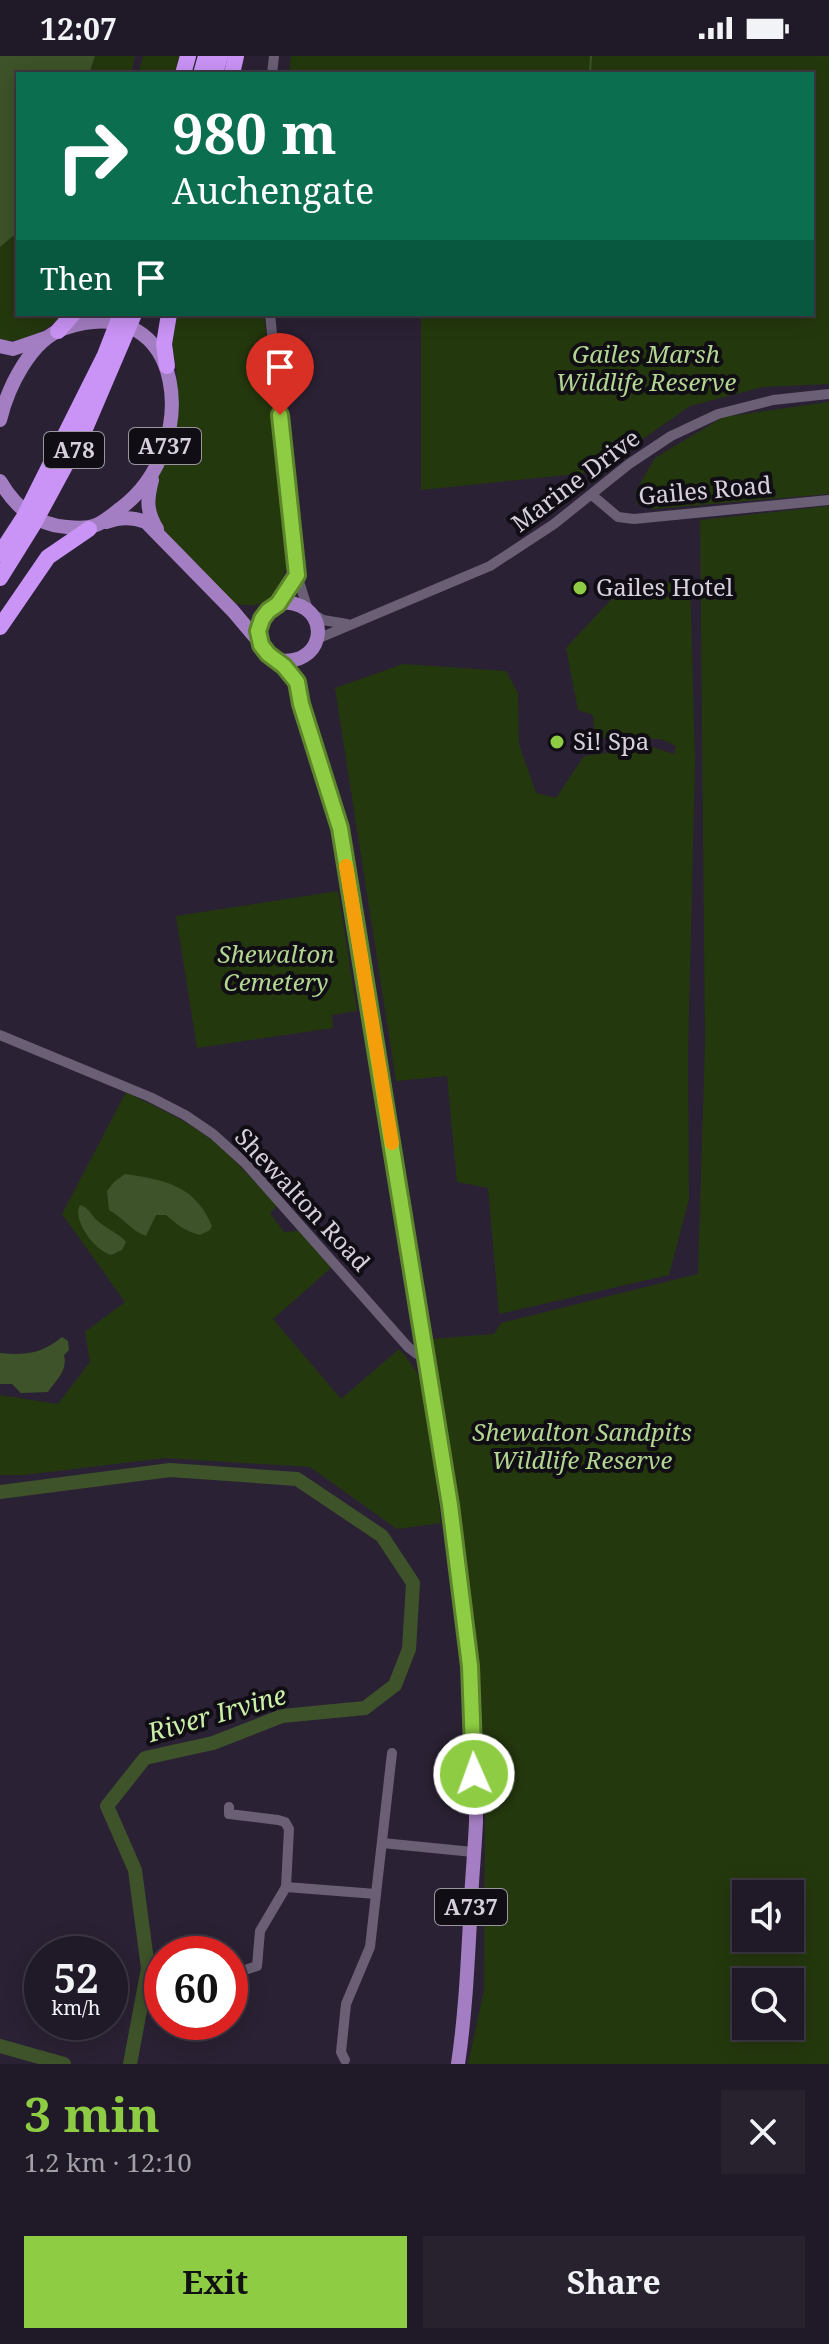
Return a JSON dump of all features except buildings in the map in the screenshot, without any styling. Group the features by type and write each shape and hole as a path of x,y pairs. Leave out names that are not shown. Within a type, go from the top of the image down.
{"highway":[{"name":"A78","path":"0,554 24,517 105,355 120,316"},
{"name":"A78","path":"0,578 84,431 133,316"},
{"path":"167,366 164,344 169,316"},
{"path":"52,334 74,320"},
{"path":"0,627 48,557 94,527"}],"main road":[{"name":"A737","path":"74,320 126,326 153,346 167,366 174,398 172,418 148,495 149,517 159,532"},
{"path":"0,346 13,349 52,334"},
{"path":"0,420 13,385 26,362 52,334"},
{"name":"A737","path":"94,527 127,504 153,476"},
{"name":"A737","path":"3,486 18,507 32,517 61,527 94,527 117,518 134,518 159,532 297,682 340,828 450,1505 470,1666 476,1822 467,1993 458,2064"},
{"path":"233,611 252,612 294,603 310,612 317,627 315,644 297,682"},
{"path":"261,645 258,631 262,619 277,605"},
{"path":"276,660 295,661 304,657 315,644"}],"street":[{"path":"270,316 297,575 310,612 338,624 354,624"},
{"name":"Marine Drive","path":"315,644 490,566 554,524 629,464 671,436 718,414 773,400 829,394"},
{"name":"Gailes Road","path":"592,495 618,517 634,519 829,500"},
{"path":"277,605 297,575"},
{"name":"Shewalton Road","path":"0,1035 150,1097 213,1134 245,1163 408,1347 426,1356"},
{"path":"345,2060 341,2052 346,2004 370,1947 392,1753"},
{"path":"229,1807 229,1814 285,1822 289,1829 286,1887 260,1931 257,1966 248,1969"},
{"path":"382,1843 473,1852"},
{"path":"286,1887 376,1894"}],"green space":[{"path":"95,56 135,56 131,72 90,72"},
{"path":"143,56 181,56 176,72 139,72"},
{"name":"Gailes Marsh Wildlife Reserve","path":"291,56 829,56 829,384 763,387 690,406 596,472 421,490 421,316 814,316 814,72 289,72"},
{"path":"16,234 16,316 62,316 35,335 18,340 0,339 0,247"},
{"path":"177,316 264,316 288,559 276,591 262,603 242,605 229,601 162,528 154,510 152,495 177,423 177,373 171,340"},
{"path":"829,402 829,494 654,509 637,504 635,492 655,458 723,417"},
{"path":"829,506 829,2064 468,2064 484,1990 485,1801 481,1687 432,1339 494,1334 501,1323 698,1274 705,1043 700,520"},
{"path":"690,579 695,761 688,1054 689,1199 669,1275 499,1314 488,1188 457,1182 447,1076 396,1081 335,688 403,664 506,671 518,693 519,744 536,793 556,798 584,756 652,747 674,754 676,746 661,739 595,738 593,715 578,710 566,648 622,588"},
{"name":"Shewalton Cemetery","path":"338,891 357,1011 332,1015 333,1028 197,1048 176,916"},
{"name":"Shewalton Sandpits Wildlife Reserve","path":"126,1092 179,1119 218,1146 277,1206 270,1213 284,1232 299,1231 331,1268 273,1319 341,1399 399,1349 408,1360 419,1377 426,1397 441,1523 397,1529 310,1467 165,1458 24,1475 0,1475 0,1395 58,1404 90,1362 85,1332 125,1302 62,1214"}],"shaded area":[{"path":"0,56 95,56 90,72 16,72 16,234 0,247"},
{"path":"125,1174 166,1182 188,1193 205,1212 212,1226 210,1230 200,1235 185,1230 166,1215 156,1215 146,1236 137,1231 109,1210 107,1191"},
{"path":"80,1205 126,1242 122,1250 111,1255 92,1241 79,1218"},
{"path":"62,1337 68,1341 69,1350 64,1355 63,1371 48,1392 21,1393 12,1384 0,1384 0,1353 33,1352 48,1347"}],"waterway":[{"path":"590,72 591,56"},
{"name":"River Irvine","path":"0,1492 170,1470 297,1479 382,1536 413,1583 409,1649 395,1685 365,1708 282,1716 213,1743 145,1758 107,1806 135,1870 148,1968 130,2064"},
{"path":"0,2046 64,2064"}],"slow traffic":[{"path":"346,866 392,1143"}],"place":[{"name":"Gailes Hotel","path":"580,588"},
{"name":"Si! Spa","path":"557,742"}],"route":[{"path":"280,415 297,575 278,604 262,619 258,631 261,645 297,682 340,828 450,1505 470,1666 474,1774"}]}
